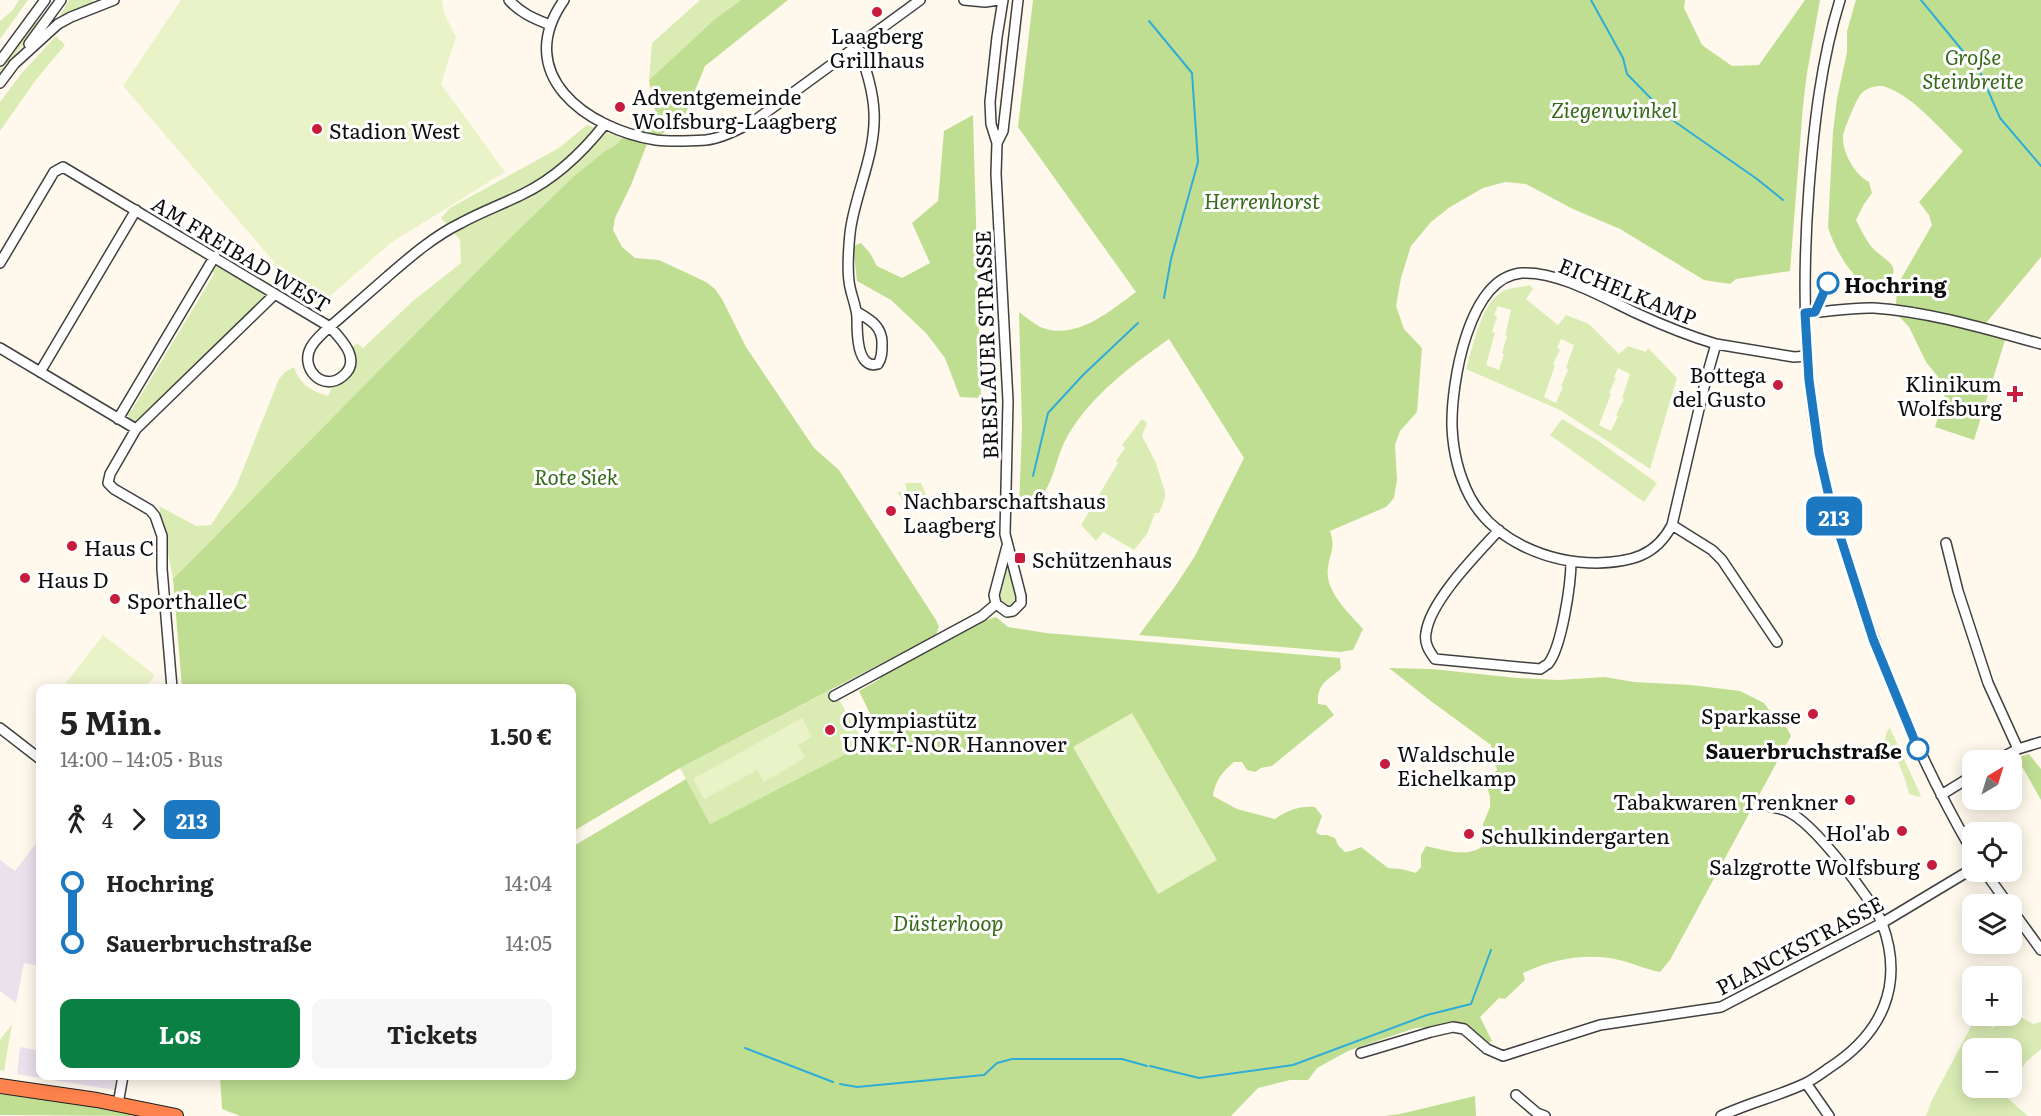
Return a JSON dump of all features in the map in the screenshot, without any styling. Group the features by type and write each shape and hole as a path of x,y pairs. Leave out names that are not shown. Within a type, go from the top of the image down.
{"highway":[{"path":"1,1086 118,1104 177,1116"}],"street":[{"path":"23,30 38,0"},
{"path":"0,61 45,0"},
{"path":"0,83 61,0"},
{"path":"13,65 58,24 114,0"},
{"path":"509,0 521,11 550,25"},
{"path":"564,0 550,25 546,40 546,56 551,74 569,98 605,124 655,140 681,141 710,139 737,130 757,119 920,0"},
{"path":"964,0 985,2 1002,0 1016,15"},
{"name":"BRESLAUER STRASSE","path":"1002,0 990,102 991,124 997,143 996,174 1008,400 1005,534 1020,586 1022,603 1013,611 1007,612 996,604 993,595 1007,546"},
{"name":"BRESLAUER STRASSE","path":"997,143 1003,131 1018,0"},
{"path":"1840,0 1827,48 1814,128 1804,251 1807,356 1821,463 1833,514 1873,639 1909,730 1962,833"},
{"path":"856,312 870,319 883,337 881,359 873,366 860,351 856,312 848,279 852,223 867,166 874,113 868,75 858,45"},
{"path":"330,327 346,344 351,364 341,378 332,382 322,381 313,375 308,366 307,357 311,347 330,327 431,241 460,223 525,194 561,170 576,157 605,124"},
{"name":"AM FREIBAD WEST","path":"0,263 54,172 63,167 330,327"},
{"name":"AM FREIBAD WEST","path":"40,372 136,210"},
{"path":"118,419 215,256"},
{"name":"EICHELKAMP","path":"1716,344 1672,525 1657,547 1644,555 1608,562 1571,561 1547,556 1514,541 1499,530 1470,498 1456,457 1452,428 1453,396 1466,338 1483,298 1496,282 1506,277 1521,273 1551,277 1593,292 1681,332 1716,344 1794,357 1807,356"},
{"path":"172,684 162,568 162,536 155,516 150,510 114,489 108,483 110,474 136,429 275,294"},
{"path":"1805,313 1846,309 1887,310 1968,323 2041,344"},
{"path":"0,348 136,429"},
{"path":"1672,525 1712,550 1722,560 1777,642"},
{"path":"1499,530 1452,584 1432,615 1426,632 1426,642 1429,652 1435,659 1540,669 1548,664 1555,651 1571,583 1571,561"},
{"path":"1946,543 1960,599 1988,684 2018,749 2041,742"},
{"path":"834,696 982,616 996,604"},
{"path":"0,728 36,756"},
{"path":"1941,795 1962,782"},
{"path":"1721,1116 1806,1083 1845,1058 1876,1025 1884,1009 1890,977 1889,956 1882,922 1867,898 1847,871 1807,826 1788,811 1771,807"},
{"name":"PLANCKSTRASSE","path":"1362,1053 1453,1027 1464,1029 1487,1049 1503,1056 1600,1025 1721,1007 1882,922 1962,874"},
{"path":"2022,922 2037,940 2041,950"},
{"path":"118,1104 122,1080"},
{"path":"1806,1083 1829,1116"},
{"path":"1516,1095 1537,1113 1545,1116"}],"shaded area":[{"path":"36,843 36,965 24,963 16,1003 0,991 0,860 15,871"},
{"path":"20,1047 36,1050 36,1077 17,1074"},
{"path":"53,1080 115,1080 114,1090"}],"green space":[{"path":"19,0 28,0 0,39 0,21 12,11"},
{"path":"69,0 93,0 93,4 57,20"},
{"name":"Stadion West","path":"181,0 442,0 444,13 456,37 441,84 505,172 392,242 315,309 305,303 276,275 274,262 123,86"},
{"path":"700,0 741,0 716,18 649,80 652,43"},
{"name":"Rote Siek","path":"741,0 788,0 705,66 683,120 647,144 615,218 613,230 622,247 635,258 659,260 706,282 715,289 746,347 814,448 839,470 936,620 939,626 936,635 680,768 576,830 576,684 182,684 173,579 574,176 622,138 657,121 649,80 716,18"},
{"name":"Herrenhorst","path":"1033,0 1685,0 1684,8 1702,45 1732,66 1759,65 1805,0 1820,0 1803,106 1790,271 1736,279 1730,284 1704,280 1620,229 1573,209 1526,184 1505,182 1483,188 1450,207 1431,222 1411,246 1401,278 1396,306 1404,329 1422,348 1417,412 1400,431 1395,445 1397,480 1394,498 1386,507 1330,531 1333,546 1328,568 1330,585 1339,602 1363,629 1353,650 1340,652 1139,635 1195,556 1244,458 1169,339 1113,382 1088,408 1067,437 1046,490 1030,505 1019,508 1022,427 1019,312 1043,328 1056,331 1068,330 1092,322 1136,292 1018,127"},
{"name":"Große Steinbreite","path":"1856,0 2041,0 2041,257 1981,329 2006,337 1974,440 1935,427 1947,388 1926,362 1909,327 1895,312 1898,284 1932,225 1929,215 1919,202 1963,151 1907,98 1886,87 1872,87 1866,90 1853,108 1843,136 1843,143 1850,163 1869,182 1872,193 1856,220 1870,245 1892,265 1894,270 1893,276 1880,293 1863,283 1852,272 1837,250 1828,227 1837,99 1847,52 1847,31"},
{"path":"35,21 38,24 0,75 0,69"},
{"path":"56,36 65,45 35,81 0,131 0,102 21,74"},
{"path":"973,115 981,398 960,397 945,358 926,333 891,300 857,281 853,246 861,243 877,266 902,278 930,263 912,223 938,201 944,131"},
{"path":"587,125 622,138 574,176 505,243 173,579 159,506 196,526 211,525 236,487 279,379 285,372 294,367 307,386 328,396 332,387 346,381 353,373 352,347 357,343 363,348 413,301 461,263 460,240 441,218 450,208 559,148"},
{"path":"215,266 219,266 265,293 265,299 138,420 133,421 126,414 127,411 132,410 214,274 212,270"},
{"path":"1530,285 1533,289 1526,299 1558,325 1566,315 1589,324 1619,354 1628,346 1646,352 1648,348 1677,378 1650,469 1560,410 1466,369 1479,326 1488,306 1505,290","holes":["1498,306 1511,310 1499,370 1486,365 1495,333 1492,332 1497,317 1494,315","1561,339 1574,345 1566,368 1568,370 1561,386 1563,387 1556,403 1544,397 1555,366 1553,364 1560,350 1557,348","1618,368 1630,374 1622,398 1624,399 1611,431 1599,425 1611,394 1609,393 1616,378 1614,377"]},
{"path":"1142,419 1147,423 1142,436 1156,463 1165,498 1159,513 1155,513 1147,534 1134,550 1103,532 1096,541 1081,525 1118,463 1116,461 1125,448 1122,445"},
{"path":"1562,419 1597,440 1657,483 1644,502 1550,435"},
{"path":"905,483 921,483 927,497 911,511 897,492 907,491"},
{"path":"1005,564 1017,591 1018,599 1009,607 1005,607 998,595"},
{"name":"Düsterhoop","path":"996,617 1008,627 1046,633 1340,658 1341,669 1321,687 1318,697 1318,704 1326,705 1334,715 1272,766 1255,772 1247,770 1242,762 1234,762 1220,777 1213,796 1237,809 1275,819 1294,809 1315,807 1322,816 1316,832 1335,838 1345,852 1361,847 1388,868 1416,873 1421,867 1421,855 1426,846 1465,852 1479,849 1485,844 1483,824 1490,807 1486,783 1497,770 1491,745 1389,668 1432,669 1558,680 1605,677 1634,682 1691,685 1740,691 1764,703 1777,721 1787,728 1791,736 1670,960 1660,972 1619,960 1595,957 1570,958 1546,964 1523,973 1525,980 1505,999 1499,998 1480,1017 1492,1041 1486,1044 1451,1027 1415,1028 1348,1051 1317,1068 1308,1080 1290,1080 1258,1088 1231,1116 240,1116 222,1109 220,1080 576,1080 576,845 686,779 710,824 865,744 880,734 859,691 880,679 879,674 980,622"},
{"path":"103,635 155,675 148,684 65,684"},
{"path":"831,690 865,744 710,824 680,768"},
{"path":"1132,713 1217,860 1158,894 1073,747"},
{"path":"802,718 812,737 798,745 805,758 764,782 757,770 704,799 693,779"},
{"path":"1890,728 1921,796 1919,797 1909,794 1894,755 1884,744"},
{"path":"2029,754 2041,769 2041,800 2022,766 2022,756"},
{"path":"2022,1018 2033,1024 2041,1022 2041,1049 2022,1069 2022,1038 1965,1038 1971,1026 1993,1028 1994,1026 2022,1026"},
{"path":"12,1024 4,1071 0,1070 0,1040"},
{"path":"1962,1043 1962,1098 2007,1098 2028,1116 1926,1116"},
{"path":"0,1094 65,1102 140,1116 0,1115"},
{"path":"1475,1096 1476,1116 1384,1116 1400,1114"}],"waterway":[{"path":"1591,0 1623,58 1627,74 1671,119 1783,200"},
{"path":"1921,0 1980,72 2000,118 2041,166"},
{"path":"1149,21 1192,73 1198,162 1171,259 1164,298"},
{"path":"1033,476 1048,413 1083,375 1138,323"},
{"path":"1150,1066 1199,1078 1293,1065 1427,1015 1471,1004 1491,950"},
{"path":"745,1048 833,1082"},
{"path":"840,1084 857,1087 984,1075 997,1063 1012,1059 1122,1059 1147,1066"}],"bus line":[{"name":"213","path":"1828,283 1815,312 1805,313 1809,380 1821,463 1833,514 1873,639 1918,749"}],"place":[{"name":"Laagberg Grillhaus","path":"877,12"},
{"name":"Adventgemeinde Wolfsburg-Laagberg","path":"620,107"},
{"name":"Stadion West","path":"317,129"},
{"name":"Hochring","path":"1828,283"},
{"name":"Bottega del Gusto","path":"1778,385"},
{"name":"Klinikum Wolfsburg","path":"2015,394"},
{"name":"Nachbarschaftshaus Laagberg","path":"891,511"},
{"name":"Haus C","path":"72,546"},
{"name":"Schützenhaus","path":"1020,558"},
{"name":"Haus D","path":"25,578"},
{"name":"SporthalleC","path":"115,599"},
{"name":"Sparkasse","path":"1813,714"},
{"name":"Olympiastütz UNKT-NOR Hannover","path":"830,730"},
{"name":"Sauerbruchstraße","path":"1918,749"},
{"name":"Waldschule Eichelkamp","path":"1385,764"},
{"name":"Tabakwaren Trenkner","path":"1850,800"},
{"name":"Hol'ab","path":"1902,831"},
{"name":"Schulkindergarten","path":"1469,834"},
{"name":"Salzgrotte Wolfsburg","path":"1932,865"}],"park label":[{"name":"Ziegenwinkel","path":"1614,108"}]}
